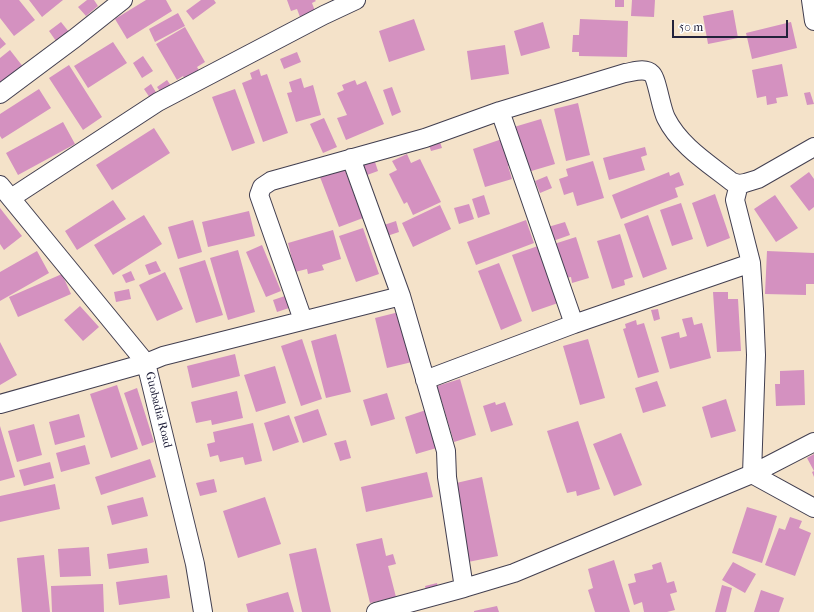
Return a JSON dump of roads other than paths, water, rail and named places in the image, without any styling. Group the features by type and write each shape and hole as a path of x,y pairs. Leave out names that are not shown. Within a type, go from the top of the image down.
{"street":[{"path":"0,94 123,0"},
{"path":"5,192 158,102 324,15 356,0"},
{"path":"812,0 814,21"},
{"path":"303,320 259,195 265,184 272,181 425,138 500,110 625,73 645,70 651,73 654,78 665,117 674,132 691,150 732,182 739,184 758,179 814,147"},
{"path":"500,110 574,324"},
{"path":"351,158 401,296 446,452 447,477 464,588"},
{"path":"739,184 735,200 751,263 756,355 752,474"},
{"name":"Guobadia Road","path":"5,192 146,363 195,564 203,612"},
{"path":"425,380 574,324 751,263"},
{"path":"0,404 146,363 163,356 401,296"},
{"path":"376,612 514,573 752,474 814,442"},
{"path":"752,474 814,508"}]}
